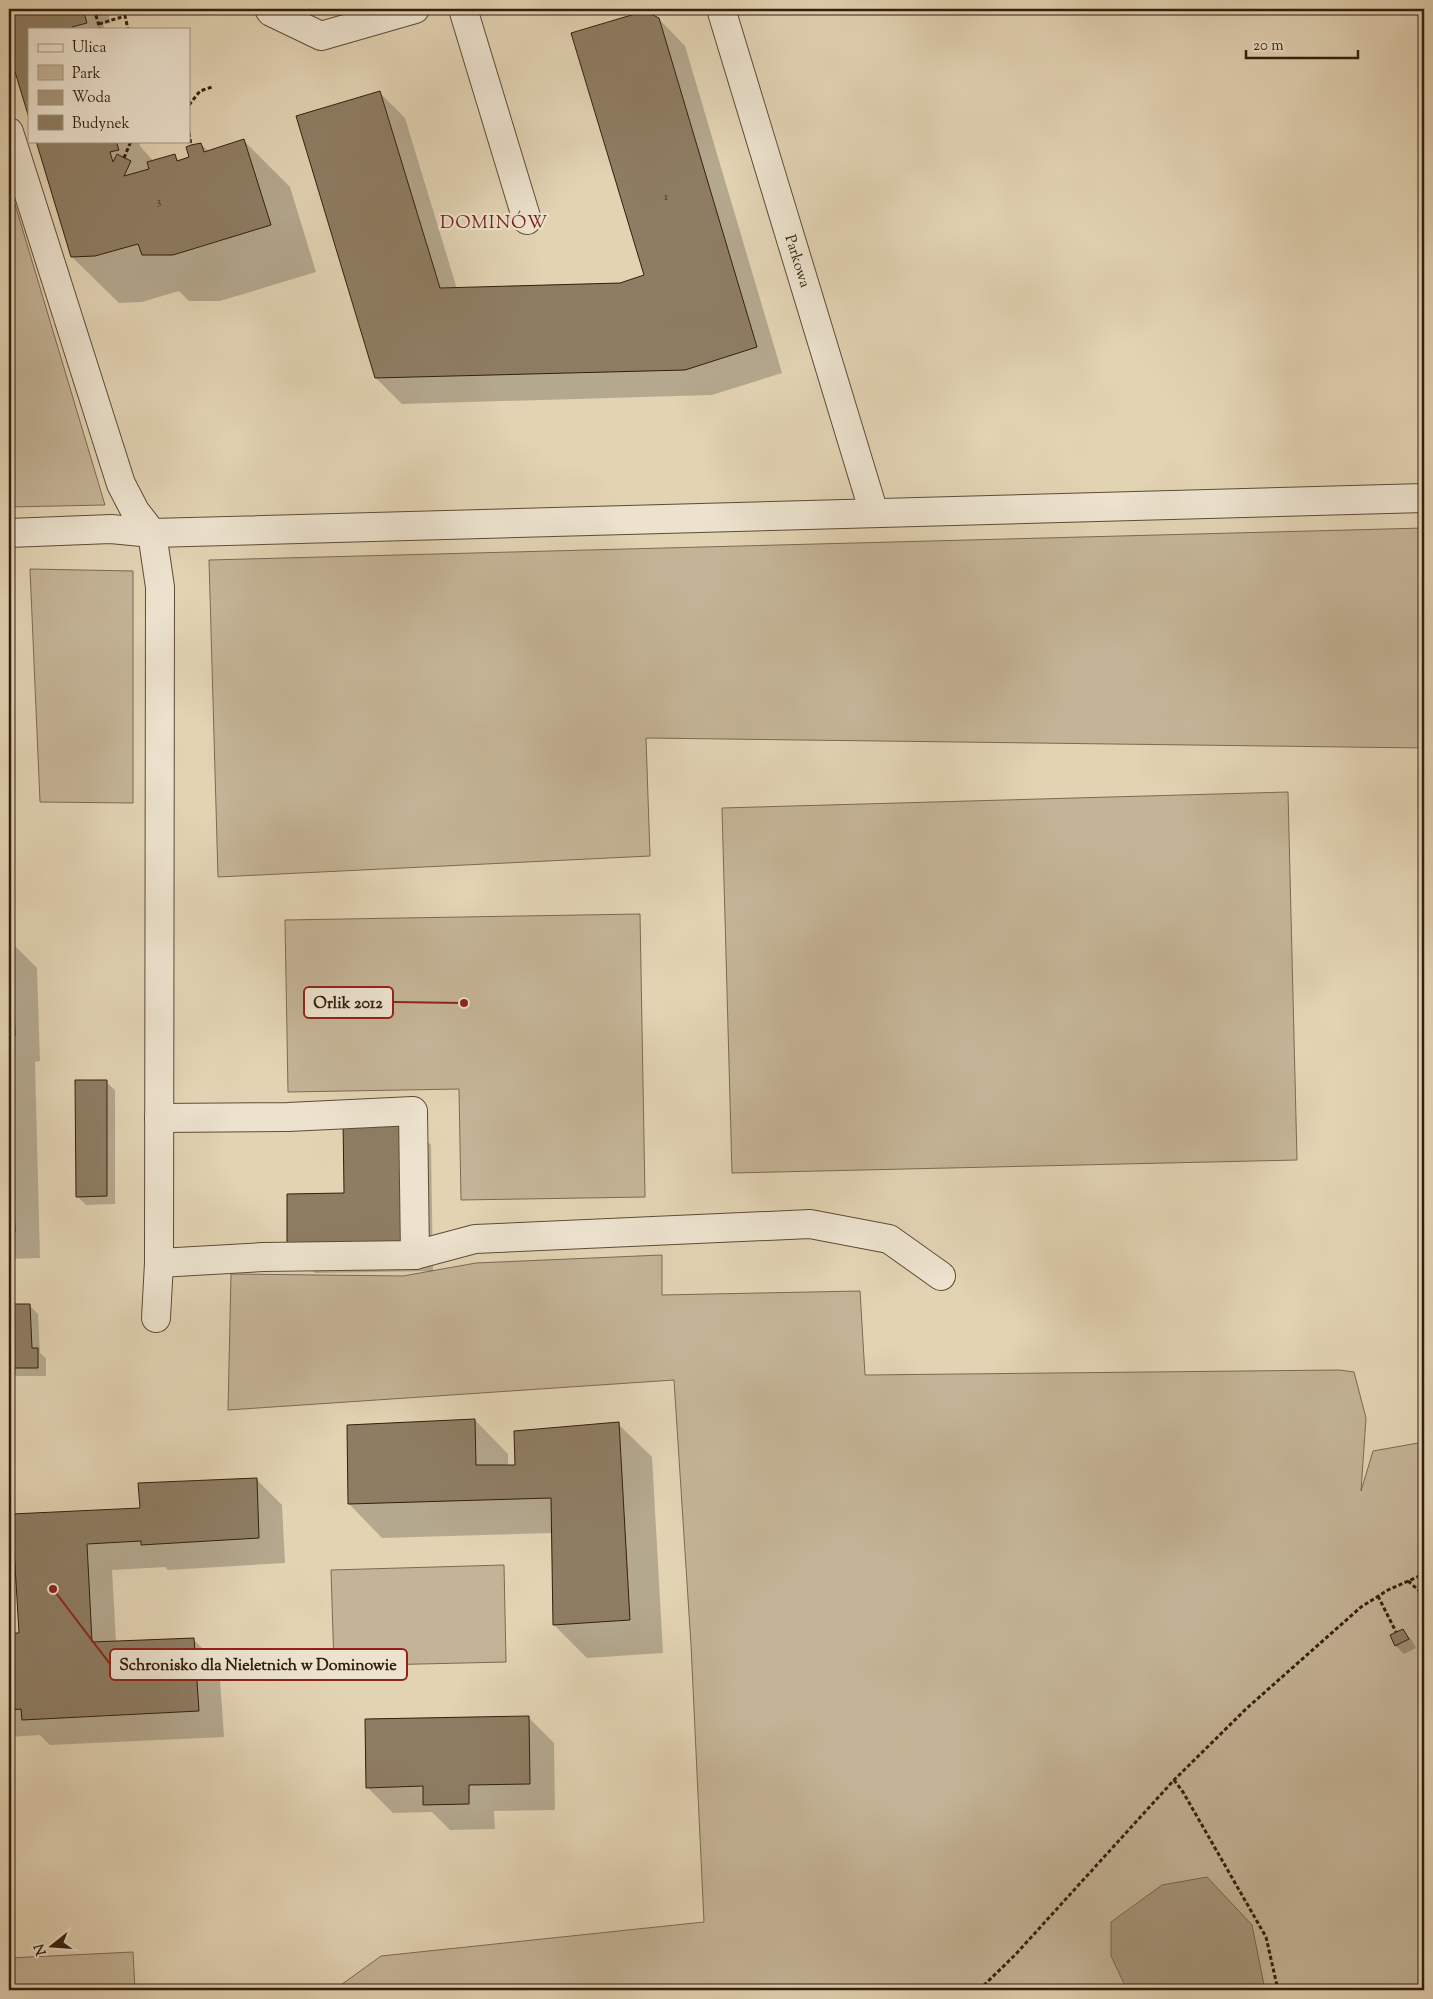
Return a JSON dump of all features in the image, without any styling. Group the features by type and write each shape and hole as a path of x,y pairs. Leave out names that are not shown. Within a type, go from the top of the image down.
{"street":[{"path":"269,9 270,12 320,36 415,9"},
{"path":"463,9 527,220"},
{"name":"Parkowa","path":"721,9 874,513"},
{"path":"9,132 121,484 135,512 152,533 160,587 159,1263 156,1318"},
{"path":"9,533 110,529 152,533 1424,498"},
{"path":"159,1118 288,1117 413,1111 415,1255"},
{"path":"159,1263 263,1257 415,1255 475,1239 810,1224 889,1239 941,1276"}],"path":[{"path":"84,13 94,10 100,28"},
{"path":"99,24 124,16 128,28"},
{"path":"190,104 200,90 212,87"},
{"path":"124,158 132,142"},
{"path":"980,1990 1015,1955 1174,1780 1247,1708 1361,1607 1378,1596 1424,1574"},
{"path":"1408,1581 1424,1595"},
{"path":"1378,1596 1396,1632"},
{"path":"1174,1780 1183,1792 1266,1938 1278,1990"}],"green space":[{"path":"9,184 105,505 9,507"},
{"path":"1424,528 1424,748 646,738 650,856 218,877 209,560"},
{"path":"30,569 133,571 133,803 40,802"},
{"path":"1288,792 1297,1160 732,1173 722,808"},
{"path":"640,914 645,1197 461,1200 459,1089 288,1092 285,920"},
{"path":"662,1255 662,1295 860,1291 865,1375 1339,1370 1354,1372 1366,1418 1361,1491 1373,1451 1424,1442 1424,1990 334,1990 381,1956 704,1922 691,1645 674,1380 228,1410 231,1274 403,1276 476,1263"},
{"path":"504,1565 506,1662 334,1666 331,1570"},
{"path":"133,1952 135,1990 9,1990 9,1958"}],"water":[{"path":"1207,1877 1252,1925 1265,1990 1127,1990 1111,1956 1111,1922 1162,1885"}],"building":[{"path":"9,9 83,9 87,23 72,28 28,28 28,115 9,52"},
{"path":"645,11 659,18 757,347 685,370 375,378 296,116 380,91 440,288 620,283 644,275 571,33"},
{"path":"244,139 271,225 173,255 142,255 138,244 95,256 71,257 36,142 116,142 119,150 110,152 113,162 117,154 131,161 124,176 149,169 147,162 175,154 177,161 189,157 186,147 191,145 201,143 204,152"},
{"path":"12,940 15,1036 9,1036 9,941"},
{"path":"9,1036 15,1232 9,1233"},
{"path":"75,1080 107,1080 107,1196 76,1197"},
{"path":"405,1118 408,1246 287,1247 287,1194 344,1193 343,1119"},
{"path":"9,1304 30,1304 32,1348 38,1348 38,1368 9,1368"},
{"path":"475,1419 476,1465 515,1465 514,1431 619,1422 630,1620 553,1625 551,1498 348,1504 347,1425"},
{"path":"257,1478 259,1538 141,1545 141,1541 87,1544 92,1642 194,1638 199,1711 22,1720 21,1709 9,1710 9,1633 19,1633 12,1514 140,1508 138,1483"},
{"path":"1403,1629 1409,1639 1395,1646 1390,1635"},
{"path":"529,1716 530,1784 469,1785 469,1804 423,1805 423,1786 366,1788 365,1719"}],"place":[{"name":"Orlik 2012","path":"464,1003"},
{"name":"Schronisko dla Nieletnich w Dominowie","path":"53,1589"}],"district":[{"name":"DOMINÓW","path":"494,222"}]}
